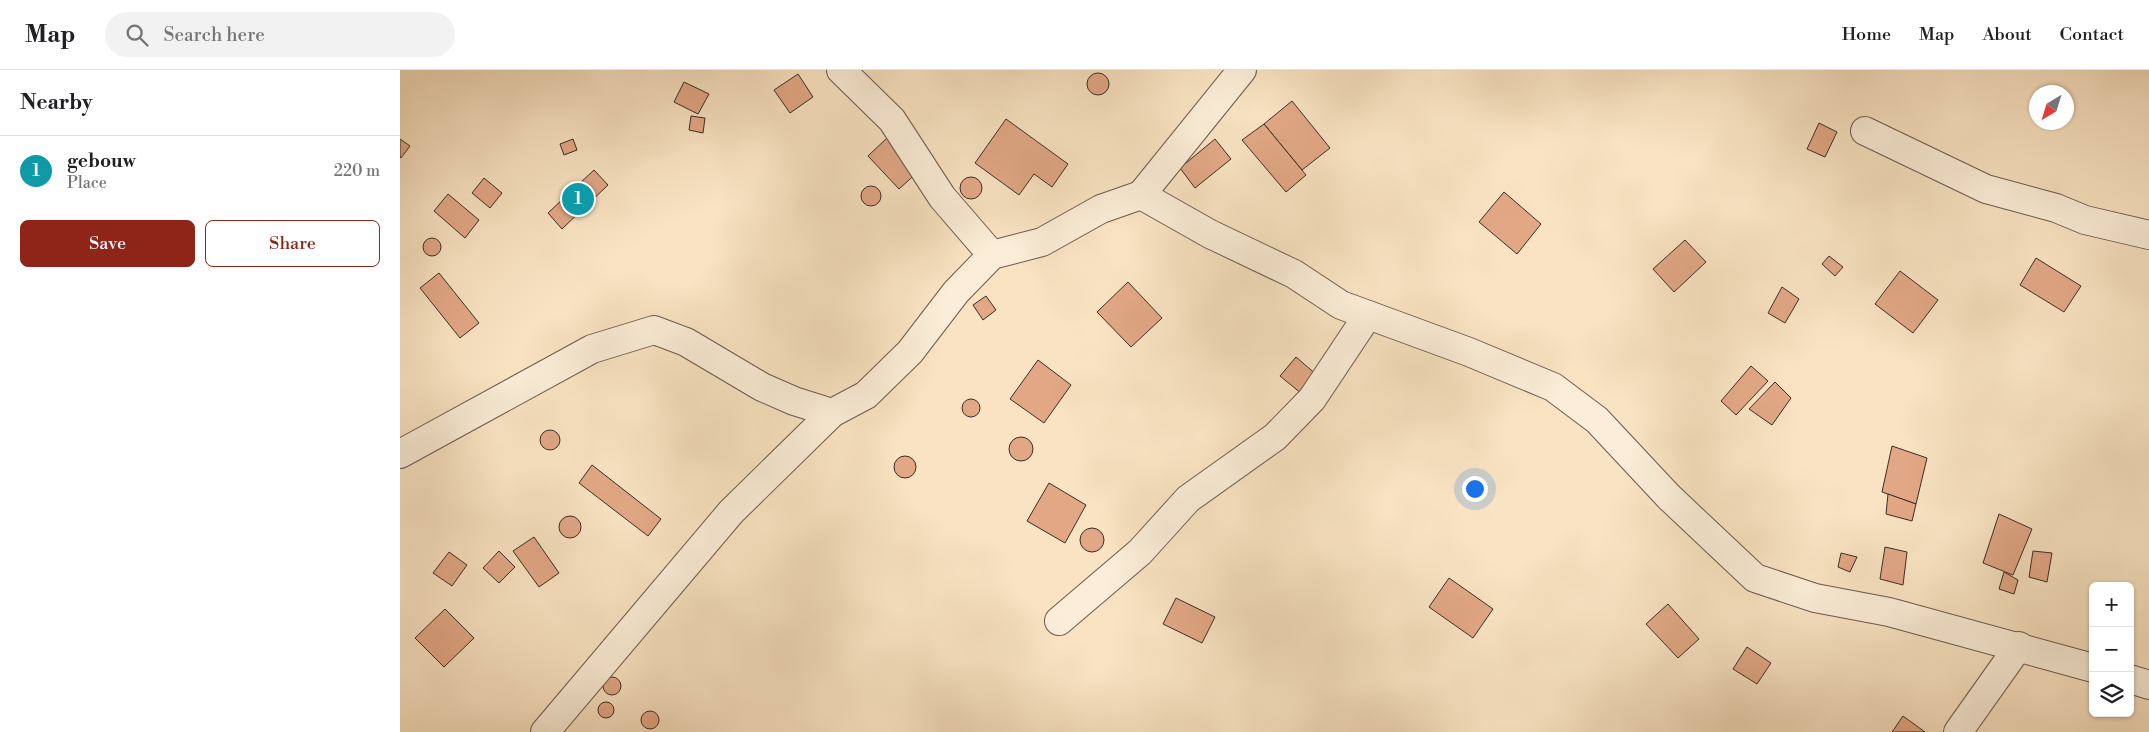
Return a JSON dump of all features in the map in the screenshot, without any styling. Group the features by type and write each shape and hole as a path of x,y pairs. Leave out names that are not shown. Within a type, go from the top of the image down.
{"street":[{"path":"841,70 892,120 942,197 992,255"},
{"path":"545,732 731,512 832,413 866,396 910,352 956,292 992,255 1042,242 1100,209 1141,195 1242,70"},
{"path":"1865,131 1986,189 2056,208 2086,220 2149,235"},
{"path":"1141,195 1210,234 1294,274 1340,305 1469,352 1553,388 1597,420 1669,498 1755,578 1815,598 1889,612 2019,646 2089,667"},
{"path":"1059,621 1140,552 1188,499 1275,438 1312,399 1368,315"},
{"path":"400,454 592,349 654,330 686,342 762,387 794,401 832,413"},
{"path":"1958,732 2019,646"},
{"path":"2134,680 2149,685"}],"building":[{"path":"1098,73 1106,76 1109,84 1106,92 1098,95 1090,92 1087,84 1090,76"},
{"path":"798,74 813,97 790,113 774,90"},
{"path":"684,82 709,94 698,114 674,102"},
{"path":"1292,101 1330,148 1302,170 1264,124"},
{"path":"691,116 705,118 703,133 689,130"},
{"path":"1006,119 1068,164 1052,187 1034,174 1019,195 975,163"},
{"path":"1819,123 1837,132 1825,157 1807,149"},
{"path":"1264,124 1306,175 1286,192 1242,140"},
{"path":"888,137 920,170 899,189 868,156"},
{"path":"400,139 410,146 401,158 400,157"},
{"path":"573,139 577,150 564,155 560,144"},
{"path":"1215,139 1231,159 1195,188 1180,168"},
{"path":"594,170 608,185 562,229 548,213"},
{"path":"971,177 979,180 982,188 979,196 971,199 963,196 960,188 963,180"},
{"path":"484,178 502,193 490,208 472,193"},
{"path":"867,186 875,186 881,192 881,200 875,206 867,206 861,200 861,192"},
{"path":"1504,192 1541,224 1517,254 1479,222"},
{"path":"448,194 479,220 465,238 434,211"},
{"path":"432,238 438,241 441,247 438,253 432,256 426,253 423,247 426,241"},
{"path":"1685,240 1706,262 1674,292 1653,269"},
{"path":"1829,256 1843,267 1835,276 1822,264"},
{"path":"2036,258 2081,286 2064,312 2020,285"},
{"path":"1900,271 1938,300 1913,333 1875,304"},
{"path":"439,273 479,323 460,338 420,288"},
{"path":"1128,282 1162,318 1131,347 1097,312"},
{"path":"1782,287 1799,299 1785,323 1768,313"},
{"path":"986,296 996,310 983,320 973,305"},
{"path":"1296,357 1318,376 1302,394 1280,376"},
{"path":"1038,360 1071,385 1044,423 1010,399"},
{"path":"1751,366 1768,381 1736,415 1721,401"},
{"path":"1775,382 1791,398 1772,425 1749,409"},
{"path":"971,399 977,402 980,408 977,414 971,417 965,414 962,408 965,402"},
{"path":"550,430 557,433 560,440 557,447 550,450 543,447 540,440 543,433"},
{"path":"1021,437 1026,438 1032,444 1032,454 1026,460 1021,461 1016,460 1010,454 1009,449 1010,444 1016,438"},
{"path":"1892,446 1927,458 1916,504 1882,492"},
{"path":"905,456 915,463 916,467 909,477 905,478 895,471 894,467 901,457"},
{"path":"592,465 661,519 648,536 579,483"},
{"path":"1049,483 1086,505 1065,543 1027,521"},
{"path":"1888,494 1916,504 1912,521 1886,514"},
{"path":"1999,514 2032,529 2013,575 1983,563"},
{"path":"570,516 580,523 581,527 574,537 570,538 560,531 559,527 566,517"},
{"path":"1092,528 1097,529 1103,535 1103,545 1097,551 1092,552 1087,551 1081,545 1080,540 1081,535 1087,529"},
{"path":"534,537 559,573 539,587 513,551"},
{"path":"1885,547 1907,552 1903,585 1880,579"},
{"path":"499,551 515,567 499,583 483,568"},
{"path":"2033,551 2052,553 2047,582 2029,577"},
{"path":"449,552 467,565 452,586 433,573"},
{"path":"1841,553 1857,557 1850,572 1838,567"},
{"path":"2004,572 2018,580 2014,594 1999,589"},
{"path":"1449,578 1493,609 1473,638 1429,607"},
{"path":"1176,598 1215,617 1202,643 1163,624"},
{"path":"1668,604 1699,639 1678,658 1646,624"},
{"path":"445,609 474,638 444,667 415,638"},
{"path":"1747,647 1771,663 1757,684 1733,669"},
{"path":"608,677 616,677 621,682 619,693 608,695 603,690 603,682"},
{"path":"606,702 614,710 606,718 598,710"},
{"path":"646,711 654,711 659,716 657,727 646,729 641,724 641,716"},
{"path":"1903,716 1925,732 1892,732"}],"place":[{"name":"gebouw","path":"578,199"}]}
